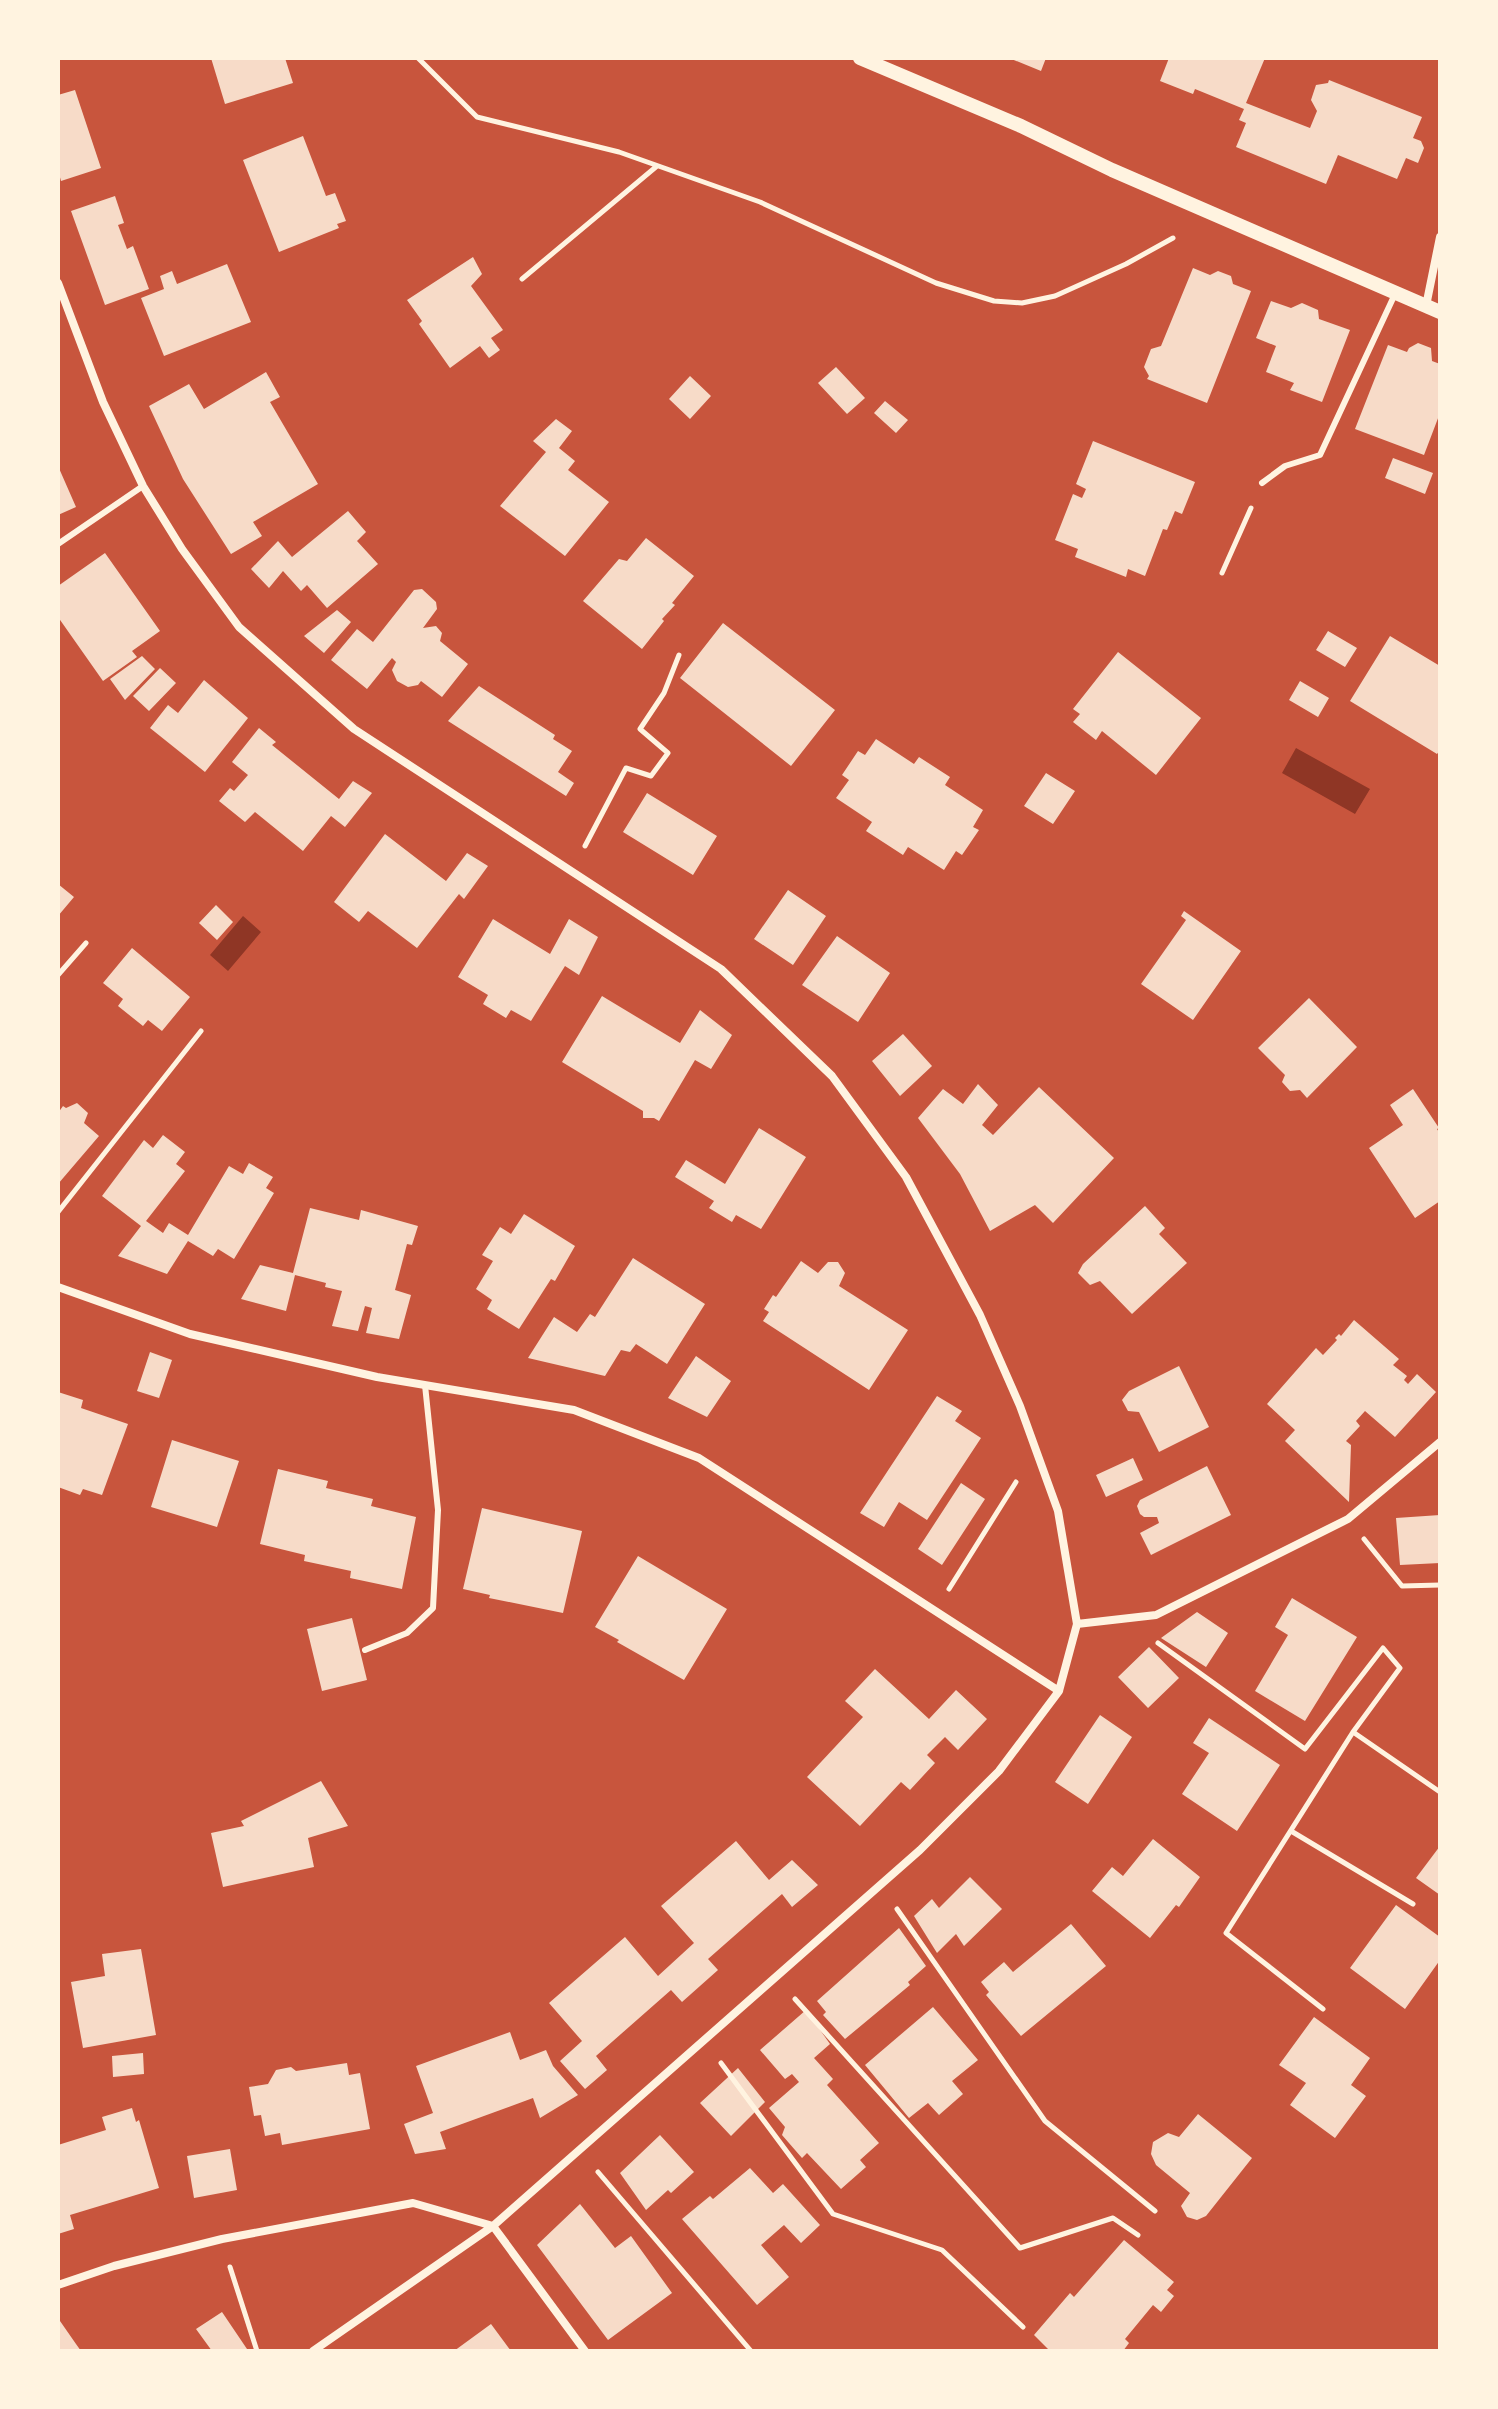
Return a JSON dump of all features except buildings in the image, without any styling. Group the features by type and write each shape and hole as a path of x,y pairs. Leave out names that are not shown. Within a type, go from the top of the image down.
{"street":[{"path":"860,58 1433,309 1440,237"},
{"path":"58,283 103,402 143,486 182,549 239,627 354,729 721,969 832,1076 906,1177 980,1315 1020,1406 1058,1511 1077,1624 1059,1691 999,1771 920,1850 493,2226 313,2351"},
{"path":"58,1287 190,1334 377,1377 574,1410 699,1458 1059,1691"},
{"path":"1077,1624 1156,1615 1348,1519 1440,1442"},
{"path":"58,2285 114,2266 222,2239 413,2203 493,2226 585,2351"}],"lane":[{"path":"1262,483 1285,466 1320,455 1395,294"},
{"path":"58,544 143,486"},
{"path":"365,1650 407,1633 433,1608 438,1510 425,1385"}],"path":[{"path":"418,58 477,117 619,152 760,202 936,283 994,301 1022,303 1055,296 1126,264 1173,238"},
{"path":"522,279 657,166"},
{"path":"1222,573 1262,483"},
{"path":"572,872 626,768 651,776 668,753 640,729 664,693 679,655"},
{"path":"58,975 86,943"},
{"path":"58,1212 201,1031"},
{"path":"935,1609 975,1550 1001,1504"},
{"path":"1348,1519 1402,1586 1440,1585"},
{"path":"1125,1619 1305,1749 1383,1648 1400,1668 1353,1732 1226,1933 1323,2009"},
{"path":"1353,1732 1440,1792"},
{"path":"1291,1831 1413,1904"},
{"path":"881,1885 1045,2121 1155,2211"},
{"path":"776,1977 1020,2248 1113,2218 1138,2235"},
{"path":"704,2040 833,2214 942,2250 1023,2327"},
{"path":"579,2150 751,2351"},
{"path":"222,2239 257,2351"}],"shaded area":[{"path":"1296,748 1370,789 1355,814 1282,773"},
{"path":"243,916 261,932 228,971 210,955"}]}
